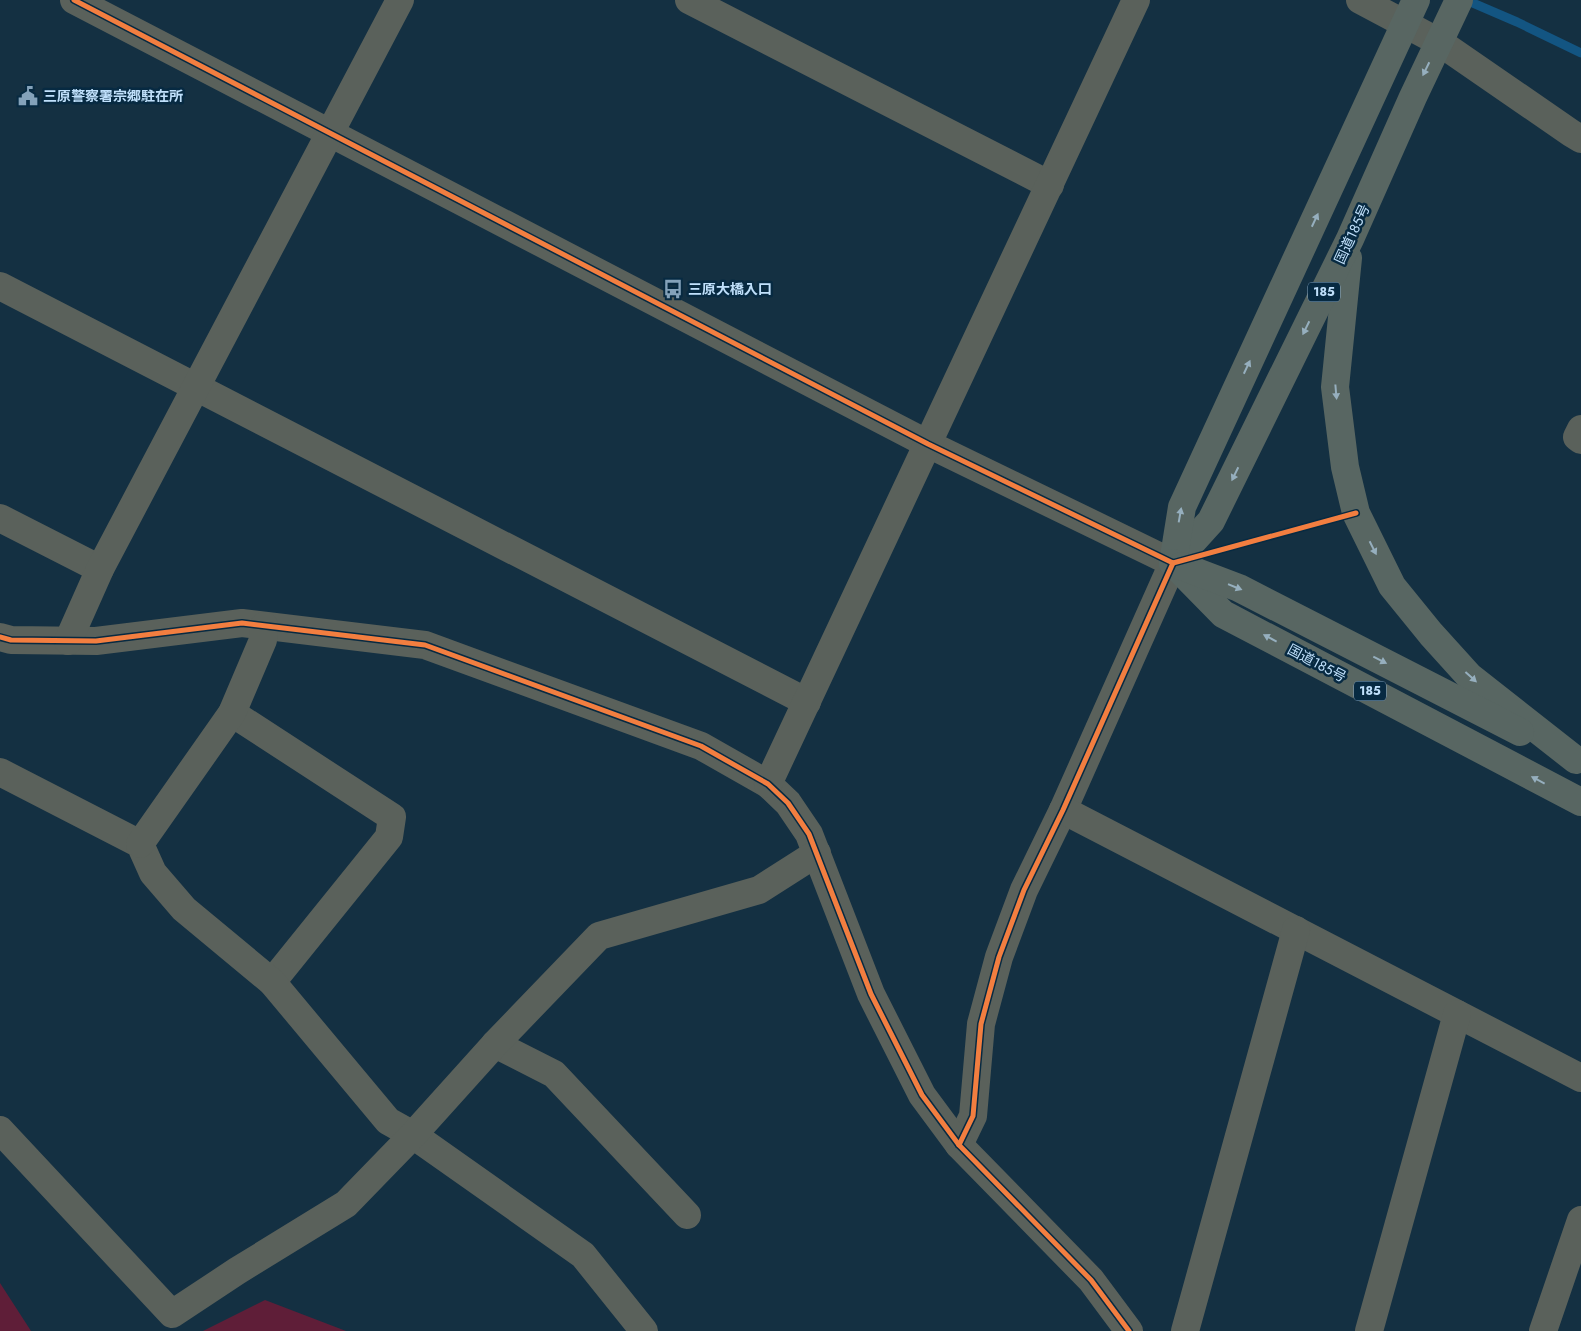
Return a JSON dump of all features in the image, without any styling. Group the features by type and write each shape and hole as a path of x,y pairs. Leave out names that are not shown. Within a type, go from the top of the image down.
{"highway":[{"name":"国道185号","path":"1459,0 1413,97 1350,239 1212,521 1173,563 1223,614 1581,802"},
{"name":"185","path":"1410,12 1182,507 1173,563 1239,588 1578,762"},
{"name":"185","path":"1350,239 1335,387 1345,467 1356,513 1392,586 1431,634 1469,676 1578,762"}],"street":[{"path":"74,0 928,444 1173,563 1063,810 1024,890 999,957 981,1024 973,1116 959,1145"},
{"path":"68,641 100,569 400,0"},
{"path":"689,0 1050,185"},
{"path":"768,784 1136,0"},
{"path":"1360,0 1410,12 1439,42 1581,139"},
{"path":"0,286 806,702"},
{"path":"1581,429 1577,438 1581,440"},
{"path":"0,518 100,569"},
{"path":"0,637 10,640 96,641 242,623 425,645 701,746 768,784 788,803 809,834 871,994 922,1095 959,1145 1091,1280 1129,1331"},
{"path":"140,844 232,713 263,640 264,626"},
{"path":"232,713 392,817 389,837 272,982"},
{"path":"0,772 140,844 153,873 184,910 272,982 388,1121 413,1135 583,1255 644,1331"},
{"path":"1063,810 1581,1078"},
{"path":"0,1130 172,1314 237,1271 346,1204 599,936 759,890 817,853"},
{"path":"1185,1331 1296,930"},
{"path":"1369,1331 1457,1014"},
{"path":"495,1044 554,1074 687,1215"},
{"path":"1543,1331 1581,1220"}],"shaded area":[{"path":"0,1283 31,1331 0,1331"},
{"path":"265,1300 346,1331 203,1331"}],"waterway":[{"path":"1466,0 1581,53"}],"cycle path":[{"path":"74,0 928,444 1173,563 1356,513"},
{"path":"959,1145 973,1116 981,1024 999,957 1024,890 1063,810 1173,563"},
{"path":"0,637 11,640 96,641 242,623 425,645 701,746 768,784 788,803 809,834 871,994 922,1095 959,1145 1091,1280 1129,1331"}],"place":[{"name":"三原警察署宗郷駐在所","path":"28,96"},
{"name":"三原大橋入口","path":"673,289"}]}
